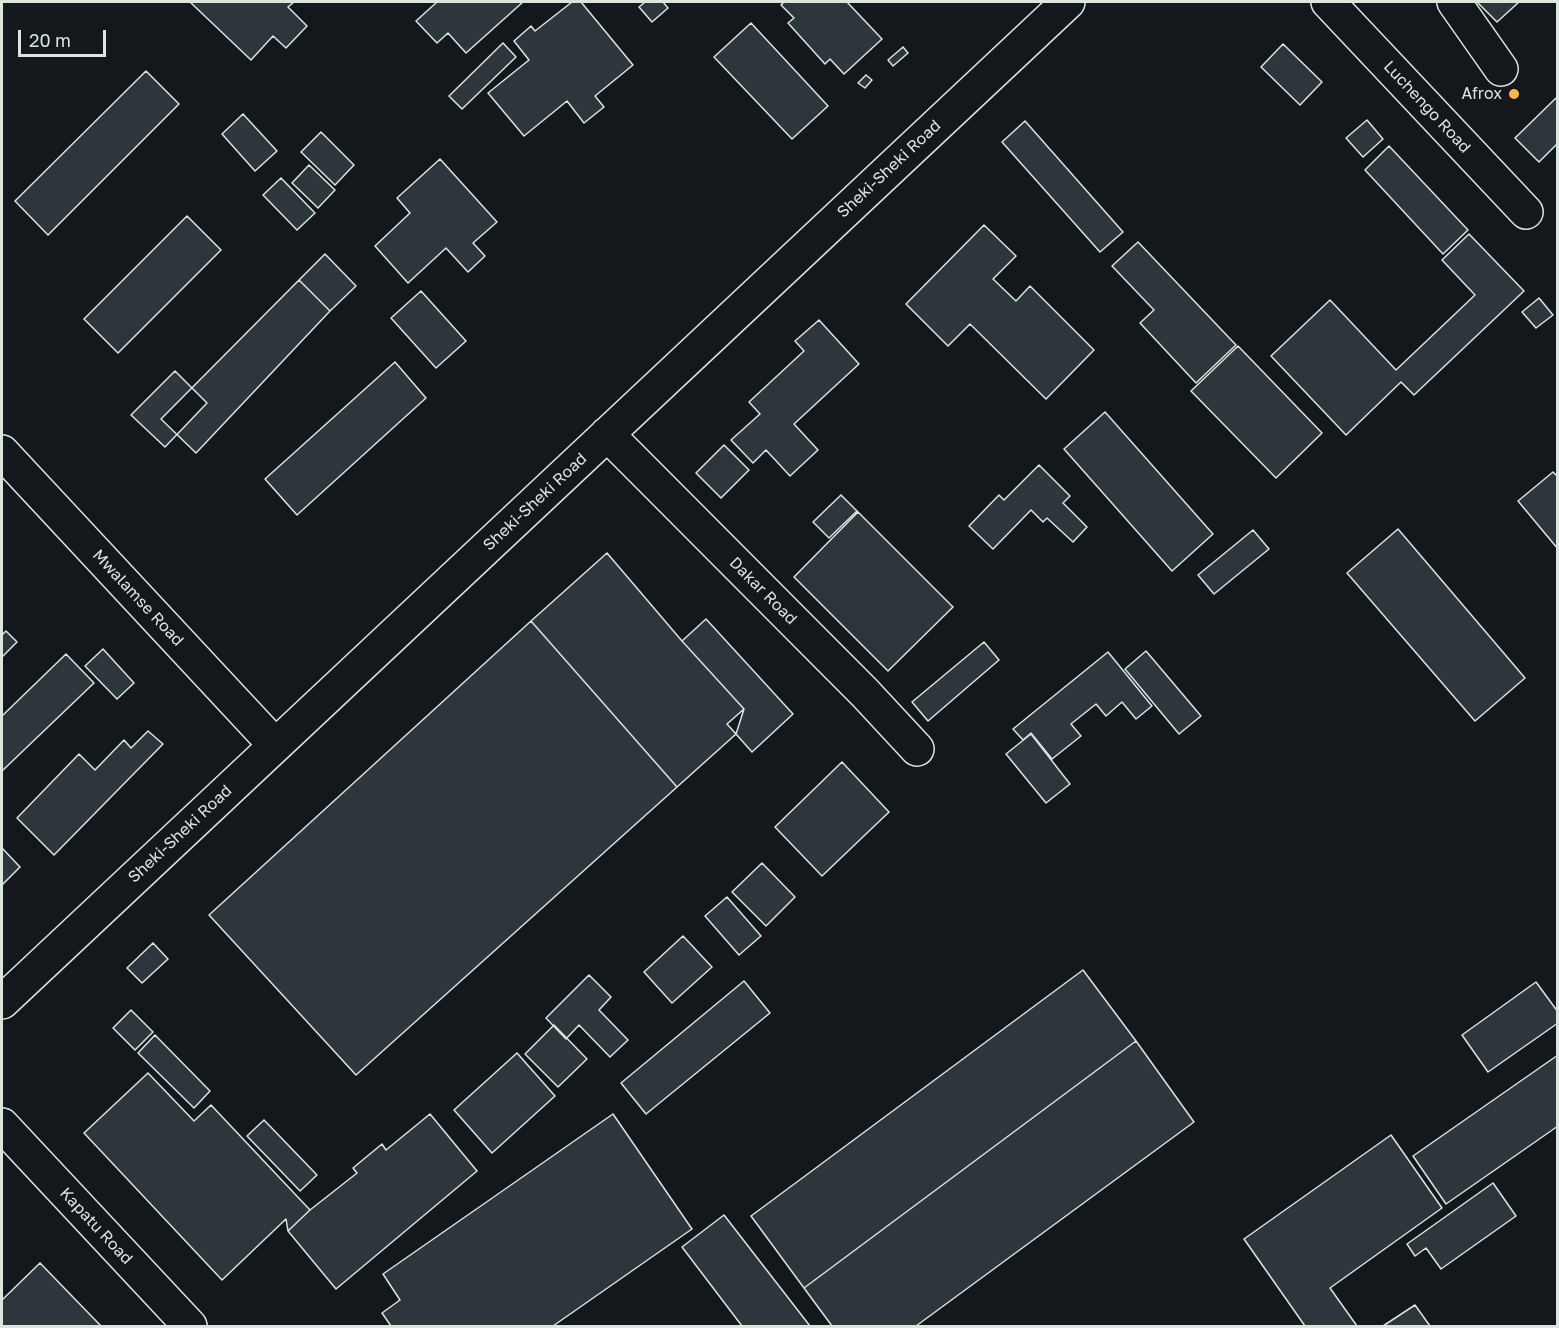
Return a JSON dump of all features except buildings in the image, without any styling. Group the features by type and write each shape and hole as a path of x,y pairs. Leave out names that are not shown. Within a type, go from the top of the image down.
{"street":[{"name":"Sheki-Sheki Road","path":"2,1002 1068,2"},
{"name":"Luchengo Road","path":"1328,2 1526,212"},
{"path":"1454,2 1501,69"},
{"name":"Dakar Road","path":"607,434 918,749"},
{"name":"Mwalamse Road","path":"2,452 275,745"},
{"name":"Kapatu Road","path":"2,1125 190,1326"}],"place":[{"name":"Afrox","path":"1514,94"}]}
